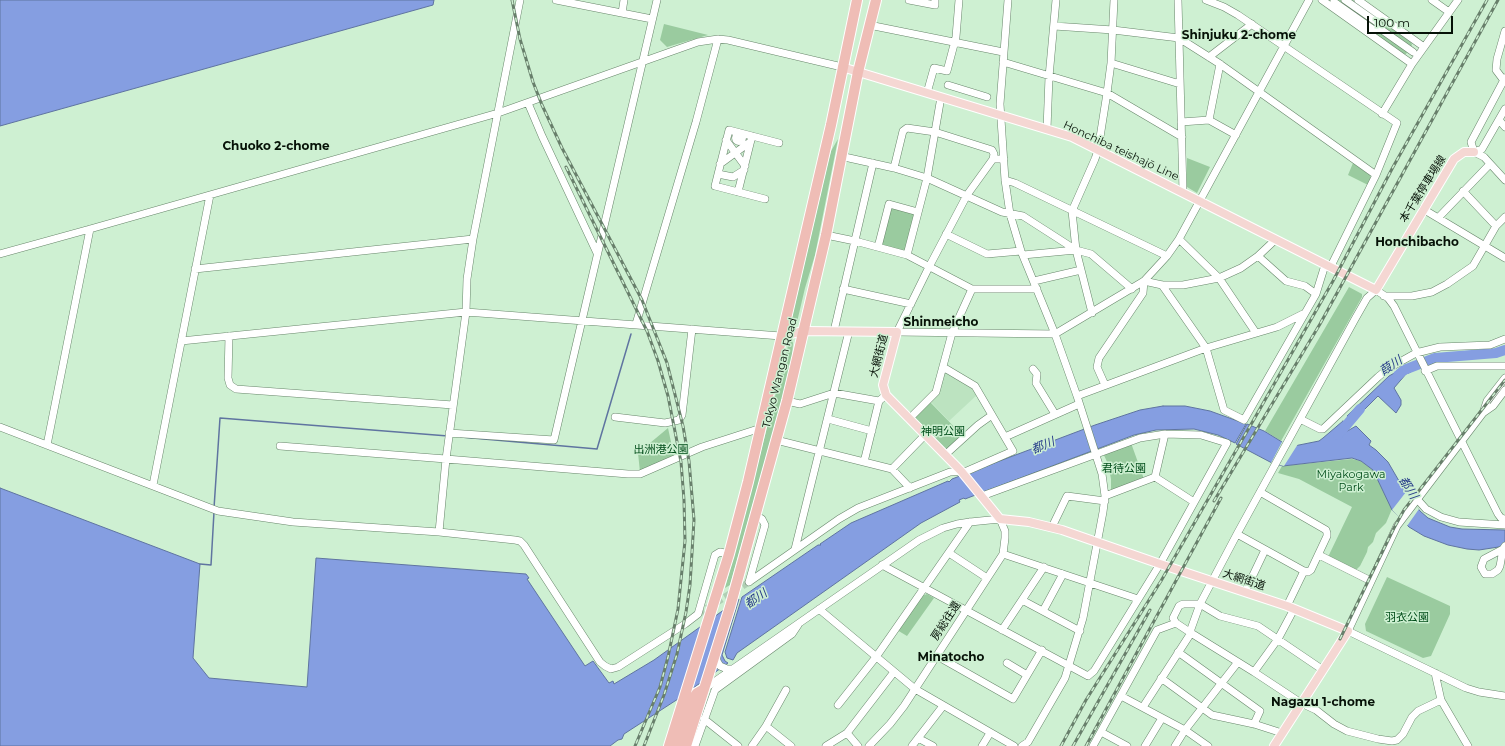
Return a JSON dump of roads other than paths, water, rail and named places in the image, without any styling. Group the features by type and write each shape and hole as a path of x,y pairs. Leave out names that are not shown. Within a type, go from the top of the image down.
{"highway":[{"name":"Tokyo Wangan Road","path":"670,746 729,554 761,428 831,125 857,0"},
{"name":"Tokyo Wangan Road","path":"686,746 730,607 787,401 826,236 840,156 858,72 876,0"},
{"path":"677,746 691,701 697,693 704,689"}],"main road":[{"name":"Honchiba teishajō Line","path":"842,67 1072,137 1183,192 1327,267 1376,290"},
{"name":"本千葉停車場線","path":"1376,290 1454,159 1464,152 1474,152"},
{"name":"大網街道","path":"782,336 804,331 897,332 883,385 886,395"},
{"path":"886,395 961,471 1000,519"},
{"name":"大網街道","path":"1000,519 1029,522 1052,527 1291,607 1348,631"},
{"path":"1274,746 1348,631"}],"street":[{"path":"439,532 446,459 466,312 467,279 473,239 520,0"},
{"path":"556,0 590,3 622,13 652,19"},
{"path":"622,13 624,0"},
{"path":"449,436 554,440 657,0"},
{"path":"909,0 935,5 935,0"},
{"path":"927,93 934,68 947,71 956,37 959,0"},
{"path":"1008,0 1003,52 1000,115 1005,180 1010,214 1022,253 1055,334 1086,423 1102,474 1105,498 1080,631 1065,678 1028,742 1022,746"},
{"path":"1047,129 1049,77 1056,0"},
{"path":"1092,313 1076,250 1072,211 1098,150 1111,63 1114,0"},
{"path":"1178,0 1183,192"},
{"path":"1162,285 1206,348 1224,410 1244,420 1303,314 1316,294 1327,267 1376,175 1397,123 1252,24 1226,3 1206,0"},
{"path":"894,168 903,131 907,128 935,132 992,150 994,154 993,159 967,195 929,266 897,332 1055,334 1144,281 1167,256 1179,239 1309,0"},
{"path":"1322,0 1412,64"},
{"path":"1334,0 1334,2 1374,30 1378,28 1413,52"},
{"path":"1346,0 1378,23 1378,28"},
{"path":"1358,0 1368,3 1424,47"},
{"path":"1432,0 1449,12"},
{"path":"1382,114 1412,64 1458,0"},
{"path":"1209,57 1252,24"},
{"path":"870,25 1003,52"},
{"path":"1054,26 1112,30 1179,38 1220,64 1376,175"},
{"path":"1505,31 1497,59 1496,70 1505,81 1471,142 1474,152 1484,157 1505,180"},
{"path":"636,324 696,122 718,39"},
{"path":"0,254 498,113 698,42 718,39 740,42 842,67"},
{"path":"1003,62 1049,77 1107,93 1182,137"},
{"path":"1111,63 1180,84"},
{"path":"1209,120 1220,64"},
{"path":"946,85 987,97"},
{"path":"907,255 927,178 941,97"},
{"path":"528,103 597,253"},
{"path":"1474,152 1482,149 1505,109"},
{"path":"1484,117 1498,122 1505,127"},
{"path":"1181,122 1209,120 1236,135"},
{"path":"744,168 739,139 729,130 715,186 765,199"},
{"path":"739,139 751,139"},
{"path":"720,164 739,139"},
{"path":"738,192 751,139"},
{"path":"726,140 751,139 779,143"},
{"path":"840,156 894,168 927,178 1002,212 1023,216 1076,250 1091,254 1132,289"},
{"path":"993,159 1004,159"},
{"path":"834,331 873,163"},
{"path":"1438,218 1490,164"},
{"path":"718,174 733,177 744,168"},
{"path":"1005,180 1016,183 1167,256"},
{"path":"1463,191 1496,226"},
{"path":"153,486 210,195"},
{"path":"878,247 889,204 918,212"},
{"path":"1423,209 1505,258"},
{"path":"1384,296 1412,296 1432,292 1447,284 1473,266 1486,246 1496,226 1505,217"},
{"path":"47,445 90,229"},
{"path":"946,234 987,254 1076,250"},
{"path":"826,236 855,241 907,255 972,289 1037,289"},
{"path":"195,269 473,239"},
{"path":"1179,239 1219,278 1256,333"},
{"path":"1144,281 1162,285 1183,285 1219,278 1241,268 1258,256 1276,240"},
{"path":"1258,256 1286,281 1300,284 1316,294"},
{"path":"1034,281 1081,270"},
{"path":"1105,385 1097,367 1099,358 1143,293 1144,281"},
{"path":"843,289 911,304"},
{"path":"909,419 936,392 952,333 972,289"},
{"path":"1143,707 1191,633 1200,604 1211,581 1355,319 1367,298 1376,290 1394,306 1424,369 1498,514 1501,518 1505,519"},
{"path":"181,340 466,312 782,336"},
{"path":"1005,436 1055,414 1105,385 1206,348 1277,327 1303,314"},
{"path":"615,417 665,423 679,420 682,415 692,329"},
{"path":"795,549 849,331"},
{"path":"229,336 228,378 230,385 236,389 453,405"},
{"path":"1300,419 1320,429 1324,429 1389,368 1440,347 1490,345 1505,339"},
{"path":"1424,369 1437,366 1505,366"},
{"path":"755,515 762,519 765,525 749,582 849,513 950,472 967,471 1014,451 975,386 943,367"},
{"path":"1033,369 1037,374 1036,383 1055,414"},
{"path":"1483,413 1487,401 1505,378"},
{"path":"1505,390 1493,406 1483,413 1397,526 1348,631 1434,674 1466,688 1479,692 1505,696"},
{"path":"787,401 800,404 834,393 879,400"},
{"path":"864,462 879,400 886,395"},
{"path":"945,455 978,425 992,415"},
{"path":"828,419 872,431"},
{"path":"0,427 214,510 293,522 439,532 515,540 524,545 600,662 611,669 618,667 698,614 715,555 720,552 729,554"},
{"path":"280,446 640,474 702,447 761,428"},
{"path":"1155,477 1166,434"},
{"path":"882,565 1088,676 1091,674 1160,564 1227,443 1201,435 1166,434 1140,438 982,496"},
{"path":"892,469 925,435"},
{"path":"776,440 892,469 910,488"},
{"path":"1052,527 1067,496 1105,498 1155,477"},
{"path":"1155,477 1194,502"},
{"path":"1237,534 1304,572 1311,570 1327,536 1326,530 1260,492"},
{"path":"1417,499 1426,509 1442,517 1458,522 1505,525"},
{"path":"704,689 801,620 931,533 943,528 970,522 1000,519"},
{"name":"房総往還","path":"869,746 890,724 915,689 1003,554 1006,538 1000,519"},
{"path":"838,705 876,657 970,522"},
{"path":"1245,592 1265,550"},
{"path":"949,553 987,578"},
{"path":"1003,554 1138,599"},
{"path":"1318,555 1371,581"},
{"path":"1002,630 1044,567"},
{"path":"1254,672 1278,639 1304,572"},
{"path":"1043,611 1063,574"},
{"path":"1022,600 1080,631"},
{"path":"1323,670 1258,626 1220,616 1200,604 1183,604 1179,606 1174,618 1176,623 1191,633 1301,703 1316,710 1334,724 1348,731 1392,741 1397,740 1403,734 1412,717 1418,711 1442,700"},
{"path":"819,609 915,689 1014,746"},
{"path":"695,746 715,690 792,634 801,620"},
{"path":"1093,746 1157,630 1176,623"},
{"path":"937,656 1013,699 1042,650"},
{"path":"1178,652 1260,711 1254,724"},
{"path":"716,653 717,661 720,666 727,669 733,669"},
{"path":"1175,746 1184,730 1238,662"},
{"path":"1007,664 1027,675"},
{"path":"826,746 847,732 894,672"},
{"path":"1434,674 1442,700 1468,746"},
{"path":"1161,678 1212,715 1254,724 1282,733"},
{"path":"752,746 766,726 786,690"},
{"path":"1121,696 1184,730 1208,746"},
{"path":"912,746 943,706"},
{"path":"1145,746 1162,718"},
{"path":"704,719 738,746"},
{"path":"766,726 791,746"},
{"path":"847,732 858,746"},
{"path":"1101,732 1127,746"},
{"path":"982,746 990,733"},
{"path":"918,738 933,746"},
{"path":"1374,746 1378,738"}],"water":[{"path":"0,0 434,0 433,5 0,126"},
{"path":"1407,366 1411,372 1406,374 1394,388 1401,400 1401,405 1396,413 1378,396 1352,422 1347,416 1389,376"},
{"name":"都川","path":"1163,406 1185,406 1210,411 1246,424 1235,443 1218,435 1194,429 1156,430 1134,435 959,500 960,502 921,523 737,653 733,660 727,658 725,652 742,597 818,545 821,545 820,544 851,523 948,481 949,482 952,479 1095,425 1140,410"},
{"path":"1343,421 1348,426 1339,436 1356,426 1371,441 1369,445 1388,462 1406,493 1420,511 1428,518 1450,527 1462,529 1505,530 1505,546 1479,550 1467,549 1448,545 1424,536 1409,527 1392,510 1373,470 1361,461 1352,458 1283,466 1272,463 1236,444 1247,424 1264,431 1282,442 1294,446 1319,441"},
{"path":"0,488 200,564 193,658 209,678 307,687 316,558 526,574 529,578 527,579 585,666 593,661 609,683 613,681 614,684 654,660 739,599 722,655 728,663 678,699 624,734 622,739 610,746 0,746"}],"waterway":[{"path":"461,437 597,449 631,334"},
{"name":"葭川","path":"1398,375 1404,370 1435,358 1496,353 1505,350"},
{"name":"葭川","path":"1338,435 1360,409"},
{"path":"214,508 220,418 448,436"},
{"path":"200,564 211,565 214,512"}],"tunnel":[{"path":"698,614 749,582"}],"railway":[{"path":"512,0 520,39 533,82 542,105 562,148 642,300 667,363 683,426 689,461 694,520 690,585 677,654 664,695 644,746"},
{"path":"1061,746 1086,700 1161,581 1333,281 1393,167 1487,0"},
{"path":"1214,501 1320,324 1498,0"},
{"path":"566,167 647,331 658,361 668,396 681,462 685,541 678,609 660,687 635,746"},
{"path":"1340,639 1404,510 1505,380"},
{"path":"1086,746 1221,498"},
{"path":"1073,746 1150,610"}],"district":[{"name":"Shinjuku 2-chome","path":"1239,35"},
{"name":"Chuoko 2-chome","path":"276,146"},
{"name":"Honchibacho","path":"1417,242"},
{"name":"Shinmeicho","path":"941,322"},
{"name":"Minatocho","path":"951,657"},
{"name":"Nagazu 1-chome","path":"1323,702"}],"park label":[{"name":"神明公園","path":"943,432"},
{"name":"出洲港公園","path":"661,450"},
{"name":"君待公園","path":"1124,469"},
{"name":"Miyakogawa Park","path":"1351,481"},
{"name":"羽衣公園","path":"1407,618"}]}
